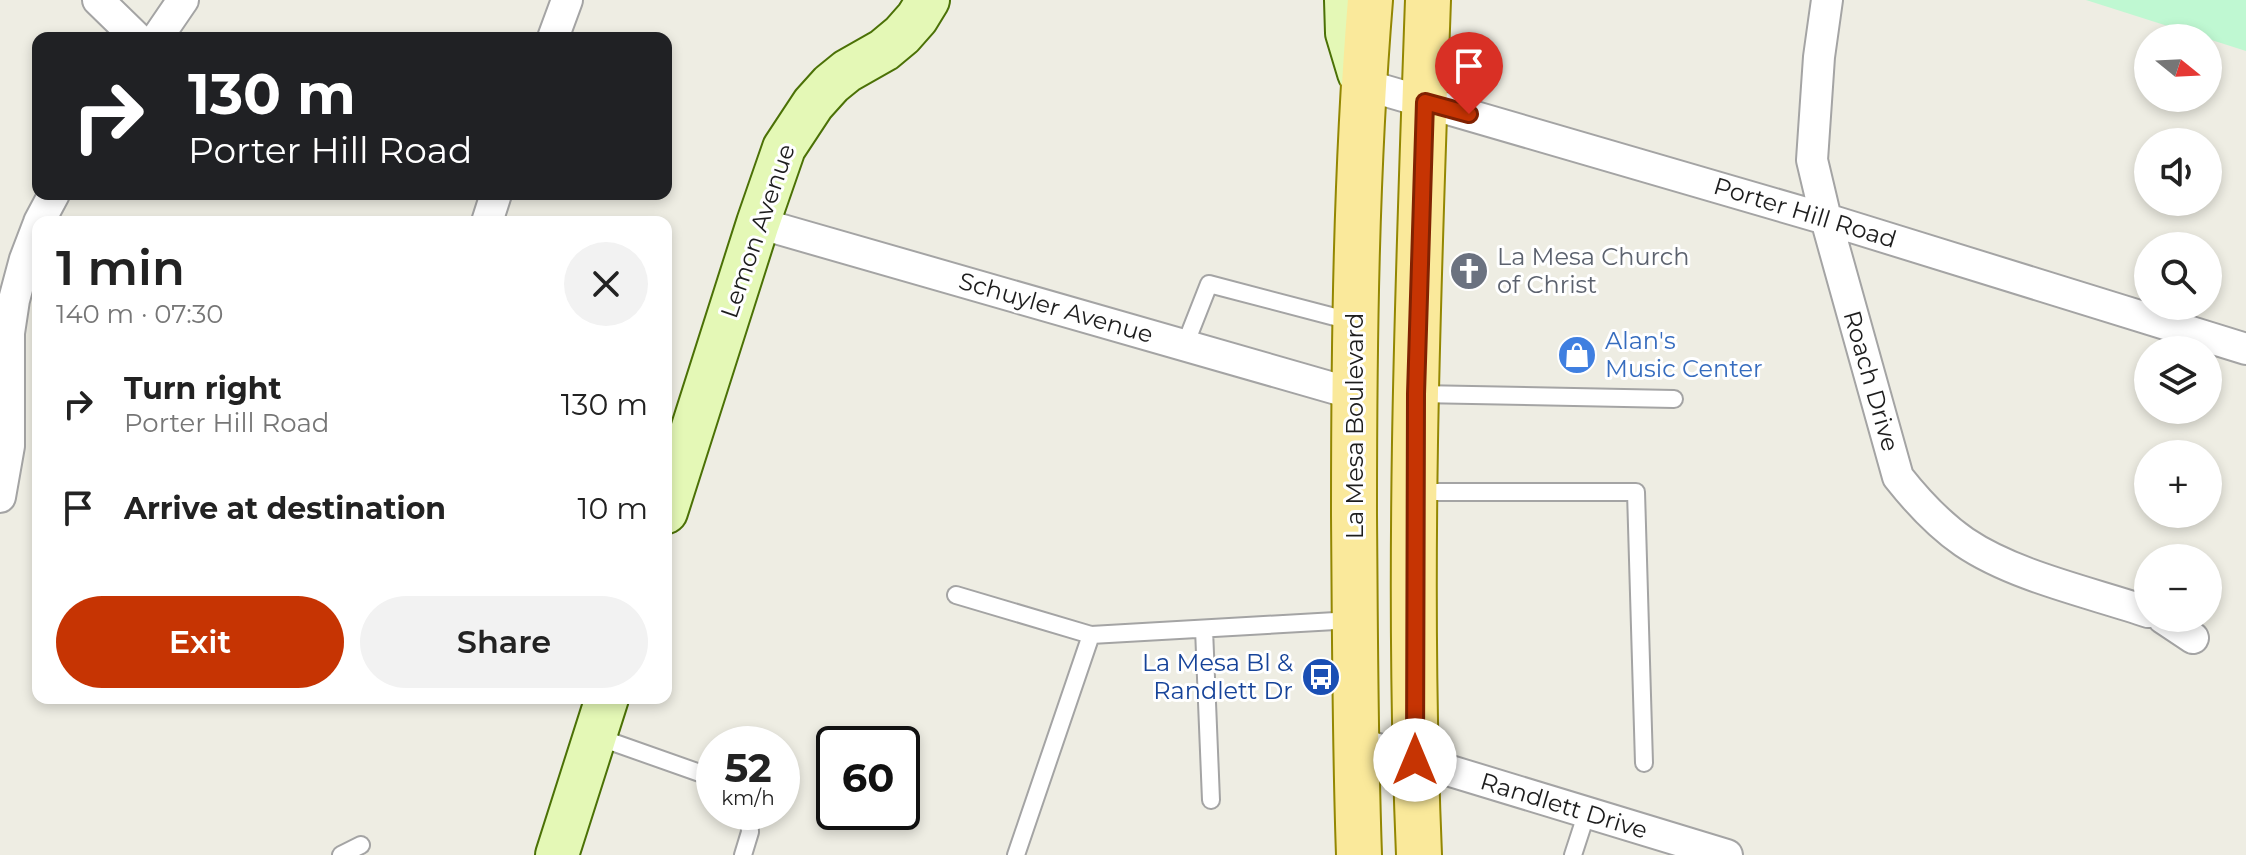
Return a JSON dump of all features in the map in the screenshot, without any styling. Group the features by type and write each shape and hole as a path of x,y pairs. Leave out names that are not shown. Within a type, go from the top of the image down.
{"main road":[{"name":"Lemon Avenue","path":"672,493 784,148 813,104 831,84 902,35 928,0"},
{"name":"La Mesa Boulevard","path":"1346,0 1347,33 1362,84 1354,394 1355,742 1359,855"},
{"path":"1362,84 1370,0"},
{"path":"1419,855 1415,760 1416,394 1428,0"},
{"path":"557,855 601,717"}],"street":[{"path":"98,0 131,32"},
{"path":"161,32 183,0"},
{"path":"555,32 567,0"},
{"name":"Roach Drive","path":"1827,0 1819,57 1812,160 1898,477 1917,500 1961,540 2008,566 2134,607"},
{"name":"Porter Hill Road","path":"1362,84 1826,219 2246,349"},
{"name":"Schuyler Avenue","path":"758,223 1354,394"},
{"path":"0,497 9,446 9,333 14,300 32,241"},
{"path":"2184,632 2193,638"},
{"name":"Randlett Drive","path":"1355,742 1727,855"}],"lane":[{"path":"1185,345 1209,284 1355,322"},
{"path":"1416,394 1674,399"},
{"path":"1416,492 1636,492 1644,763"},
{"path":"956,595 1091,635 1355,620"},
{"path":"1204,629 1211,800"},
{"path":"1016,855 1091,635"},
{"path":"601,717 696,768"},
{"path":"1573,855 1587,812"},
{"path":"743,855 750,830"},
{"path":"341,855 361,845"}],"green space":[{"path":"2086,0 2246,0 2246,51 2222,43 2222,24 2161,24"}],"place":[{"name":"La Mesa Church of Christ","path":"1469,271"},
{"name":"Alan's Music Center","path":"1577,355"},
{"name":"La Mesa Bl & Randlett Dr","path":"1321,677"}],"route":[{"path":"1415,760 1416,394 1425,102 1469,114"}]}
